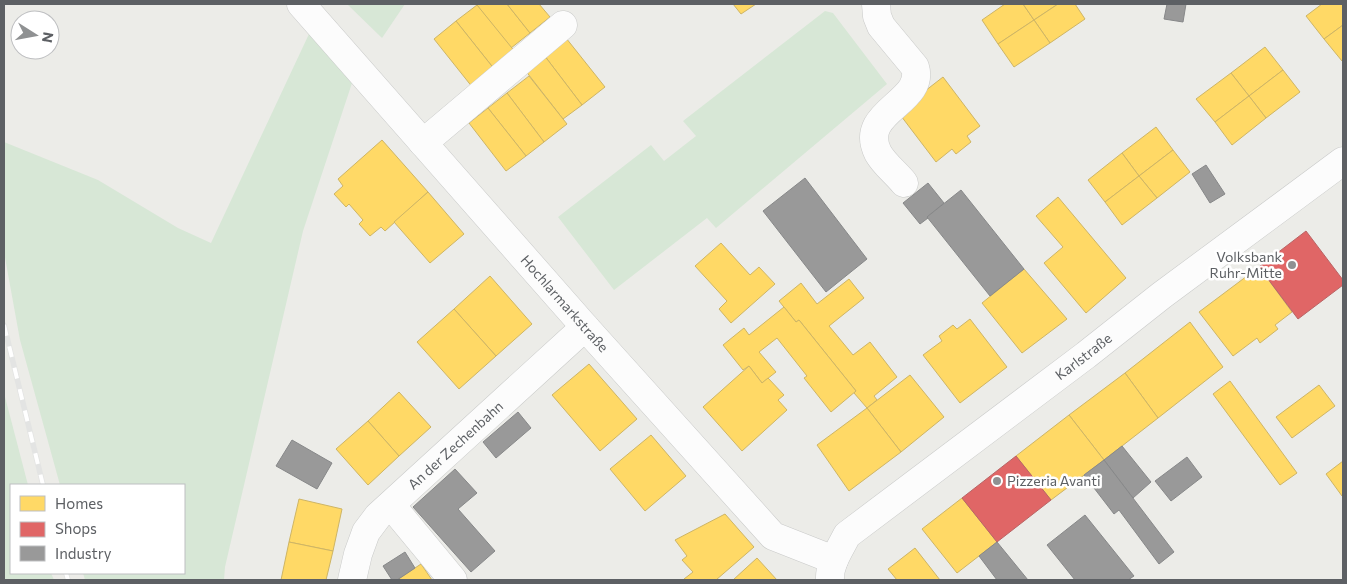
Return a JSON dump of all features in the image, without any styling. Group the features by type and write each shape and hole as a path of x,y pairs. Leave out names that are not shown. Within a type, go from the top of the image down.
{"street":[{"name":"Hochlarmarkstraße","path":"301,4 585,327 773,536 832,570"},
{"path":"876,4 877,16 881,26 915,67 917,73 917,81 914,88 887,112 877,126 874,136 879,155 904,182"},
{"path":"423,143 563,25"},
{"name":"Karlstraße","path":"832,570 847,535 1086,355 1162,294 1343,161"},
{"name":"An der Zechenbahn","path":"352,580 358,554 366,532 378,516 585,327"},
{"path":"391,505 453,580"}],"green space":[{"path":"347,4 405,4 382,38"},
{"path":"825,11 833,13 887,84 716,228 707,218 614,290 558,217 651,145 664,161 696,136 683,121"},
{"path":"309,34 353,80 303,231 225,567 224,580 85,580 83,574 185,574 185,484 60,484 20,340 4,252 4,142 98,180 178,228 211,243"},
{"path":"4,393 28,484 10,484 10,574 51,574 54,580 4,580"}],"building: Homes":[{"path":"476,4 507,4 530,33 511,48"},
{"path":"507,4 539,4 550,17 530,33"},
{"path":"733,4 756,4 741,14"},
{"path":"1005,4 1023,4 1034,20 998,44 982,20"},
{"path":"1023,4 1058,4 1034,20"},
{"path":"1058,4 1075,4 1085,19 1050,43 1034,20"},
{"path":"1322,4 1343,4 1343,25 1324,39 1306,16"},
{"path":"477,5 516,53 495,70 456,21"},
{"path":"1034,20 1050,43 1014,67 998,44"},
{"path":"456,21 495,70 473,88 434,39"},
{"path":"1343,25 1343,60 1342,61 1324,39"},
{"path":"566,38 605,87 582,105 544,55"},
{"path":"1265,47 1283,70 1249,96 1231,73"},
{"path":"544,55 582,105 563,119 525,70"},
{"path":"1283,70 1300,92 1266,118 1249,96"},
{"path":"1231,73 1249,96 1215,122 1196,99"},
{"path":"529,76 567,124 544,142 507,93"},
{"path":"943,77 980,126 967,136 971,142 956,154 952,149 936,162 898,112"},
{"path":"507,93 544,142 526,156 488,108"},
{"path":"1249,96 1266,118 1232,145 1215,122"},
{"path":"488,108 526,156 506,171 469,123"},
{"path":"1156,127 1173,150 1139,176 1122,153"},
{"path":"382,140 428,192 385,231 381,227 370,236 359,224 363,220 349,204 346,207 334,194 343,186 338,179"},
{"path":"1173,150 1190,172 1157,198 1139,176"},
{"path":"1122,153 1139,176 1105,202 1088,180"},
{"path":"1139,176 1157,198 1122,225 1105,202"},
{"path":"428,192 464,234 430,263 394,222"},
{"path":"1058,197 1126,278 1086,313 1044,263 1063,247 1036,216"},
{"path":"721,243 750,275 759,267 775,284 731,323 719,309 727,301 695,266"},
{"path":"1259,267 1292,312 1275,325 1278,329 1260,343 1257,338 1233,356 1199,312"},
{"path":"1024,269 1067,319 1022,353 982,303"},
{"path":"490,276 532,324 496,356 454,309"},
{"path":"849,279 864,298 829,326 853,355 870,342 897,377 874,396 877,400 867,408 854,393 856,391 799,320 796,322 779,301 801,283 817,304"},
{"path":"784,307 796,322 799,320 856,391 831,412 804,378 807,376 777,338 759,352 776,372 762,383 749,366 743,370 723,345 744,328 749,335"},
{"path":"454,309 496,356 459,389 417,342"},
{"path":"970,319 1007,367 960,403 923,355 942,341 939,336 953,325 957,329"},
{"path":"1190,322 1223,367 1158,418 1125,373"},
{"path":"589,364 637,419 600,451 552,395"},
{"path":"749,366 762,383 768,378 784,395 778,400 787,410 742,451 703,407"},
{"path":"1125,373 1158,418 1104,460 1069,415"},
{"path":"910,375 944,417 901,452 867,408"},
{"path":"1230,381 1297,473 1280,485 1213,394"},
{"path":"1319,385 1335,406 1292,438 1276,417"},
{"path":"399,392 431,427 399,456 368,421"},
{"path":"867,408 901,452 849,491 817,445"},
{"path":"1069,415 1104,460 1051,500 1016,456"},
{"path":"368,421 399,456 368,485 336,449"},
{"path":"651,435 686,476 645,511 610,469"},
{"path":"1343,461 1343,495 1342,496 1326,474"},
{"path":"962,498 997,542 957,573 922,529"},
{"path":"299,499 342,509 333,551 289,542"},
{"path":"725,514 754,547 716,580 685,580 693,572 682,560 687,556 675,540"},
{"path":"289,542 333,551 326,580 281,580"},
{"path":"915,548 940,580 897,580 888,569"},
{"path":"757,558 777,580 733,580"},
{"path":"421,564 432,580 397,580"}],"building: Shops":[{"path":"1306,231 1343,280 1343,285 1298,319 1259,267"},
{"path":"1016,456 1051,500 997,542 962,498"}],"building: Industry":[{"path":"1167,4 1186,4 1183,22 1164,19"},
{"path":"1206,165 1225,194 1210,203 1192,174"},
{"path":"805,178 867,259 826,292 763,211"},
{"path":"928,183 944,203 920,224 903,203"},
{"path":"961,190 1024,269 990,296 927,217"},
{"path":"518,412 531,428 496,458 483,442"},
{"path":"292,440 332,463 317,489 276,466"},
{"path":"1122,446 1151,482 1133,498 1104,460"},
{"path":"1187,457 1202,477 1171,501 1155,481"},
{"path":"1104,460 1174,552 1159,564 1119,510 1114,514 1084,475"},
{"path":"455,469 477,493 458,509 495,551 471,572 413,507"},
{"path":"1085,515 1134,576 1128,580 1075,580 1047,545"},
{"path":"997,542 1028,580 997,580 979,556"},
{"path":"405,552 415,568 397,580 392,580 383,566"}],"railway":[{"path":"4,325 43,484"},
{"path":"66,574 68,580"}],"place":[{"name":"Volksbank Ruhr-Mitte","path":"1292,265"},
{"name":"Pizzeria Avanti","path":"997,481"}]}
